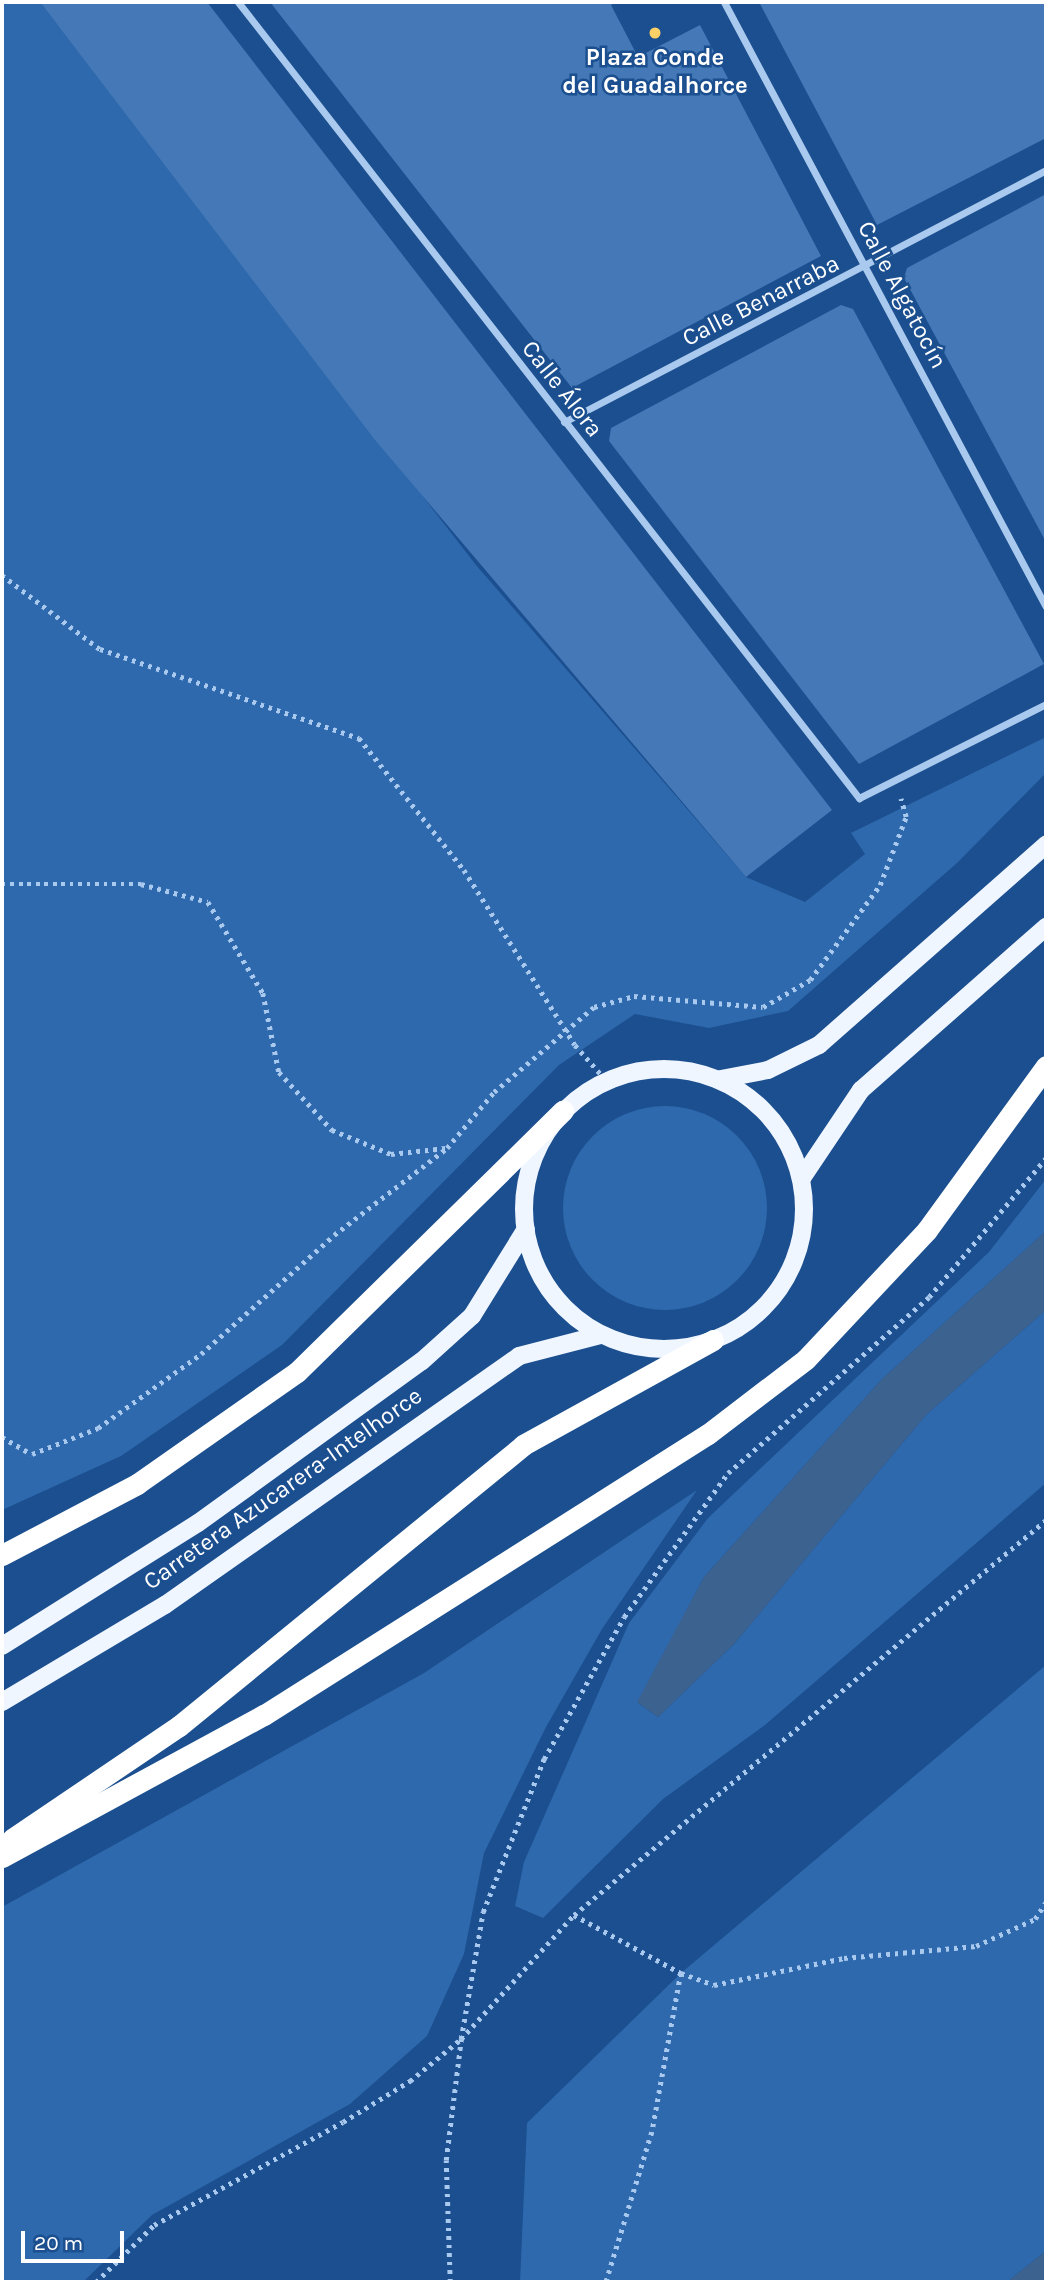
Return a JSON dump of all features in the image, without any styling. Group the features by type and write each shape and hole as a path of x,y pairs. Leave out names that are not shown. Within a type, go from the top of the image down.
{"highway":[{"path":"2,1857 264,1715 708,1434 806,1359 927,1230 1046,1066"},
{"path":"2,1555 137,1484 297,1372 563,1111"},
{"path":"2,1846 180,1726 523,1445 713,1340"}],"main road":[{"path":"721,1079 768,1070 819,1045 1046,845"},
{"path":"802,1178 861,1090 1046,927"},
{"path":"670,1068 721,1079 758,1103 792,1149 802,1178 804,1227 789,1274 760,1312 713,1340 650,1349 600,1335 547,1289 526,1229 527,1188 540,1142 563,1111 606,1080 670,1068"},
{"name":"Carretera Azucarera-Intelhorce","path":"2,1646 198,1523 422,1361 472,1316 526,1229"},
{"name":"Carretera Azucarera-Intelhorce","path":"2,1702 164,1605 519,1356 600,1335"}],"street":[{"name":"Calle Álora","path":"238,2 859,798 895,778"},
{"name":"Calle Algatocín","path":"724,2 1046,607"},
{"name":"Calle Benarraba","path":"564,422 867,269 1046,170"},
{"path":"895,778 1046,704"}],"path":[{"path":"2,575 100,649 359,738 464,870 564,1027 606,1080"},
{"path":"2,1437 32,1454 99,1428 201,1354 334,1235 447,1148 564,1027 594,1007 634,996 763,1007 810,980 880,885 906,817 895,778"},
{"path":"2,884 141,884 208,902 263,993 279,1072 332,1130 391,1154 447,1148"},
{"path":"450,2282 446,2160 461,2039 483,1912 544,1759 624,1617 728,1473 929,1297 1046,1157"},
{"path":"96,2282 154,2225 410,2081 461,2039 574,1915 1046,1520"},
{"path":"574,1915 681,1973 714,1985 845,1958 976,1946 1035,1919 1046,1902"},
{"path":"606,2282 652,2132 681,1973"}],"shaded area":[{"path":"2,2 40,2 476,565 746,877 805,902 865,854 851,833 1046,737 1046,773 957,863 788,1011 709,1028 635,1014 559,1065 282,1345 121,1456 2,1510"},
{"path":"665,1106 704,1113 737,1136 760,1169 767,1208 760,1247 737,1280 704,1303 665,1310 626,1303 593,1280 570,1247 563,1208 570,1169 593,1136 626,1113"},
{"path":"1046,1179 1046,1231 882,1379 704,1577 638,1703 658,1717 734,1644 926,1415 1046,1310 1046,1483 765,1725 663,1799 543,1918 515,1906 524,1862 629,1623 708,1518 989,1252"},
{"path":"1046,1231 1046,1310 926,1415 734,1644 658,1717 637,1702 704,1577 882,1379"},
{"path":"697,1490 602,1629 546,1727 484,1853 464,1954 427,2036 350,2104 152,2215 83,2282 2,2282 2,1907 424,1673"},
{"path":"1046,1665 1046,2251 1007,2282 520,2282 527,2123 681,1973"},
{"path":"1046,2251 1046,2282 1007,2282"}],"building":[{"path":"40,2 207,2 832,810 746,877 375,440"},
{"path":"270,2 617,2 611,5 638,57 700,25 821,256 572,388"},
{"path":"759,2 1046,2 1046,138 877,225"},
{"path":"1046,194 1046,542 904,278 907,268"},
{"path":"841,305 853,309 1044,664 859,764 609,441 611,428"}],"place":[{"name":"Plaza Conde del Guadalhorce","path":"655,33"}]}
